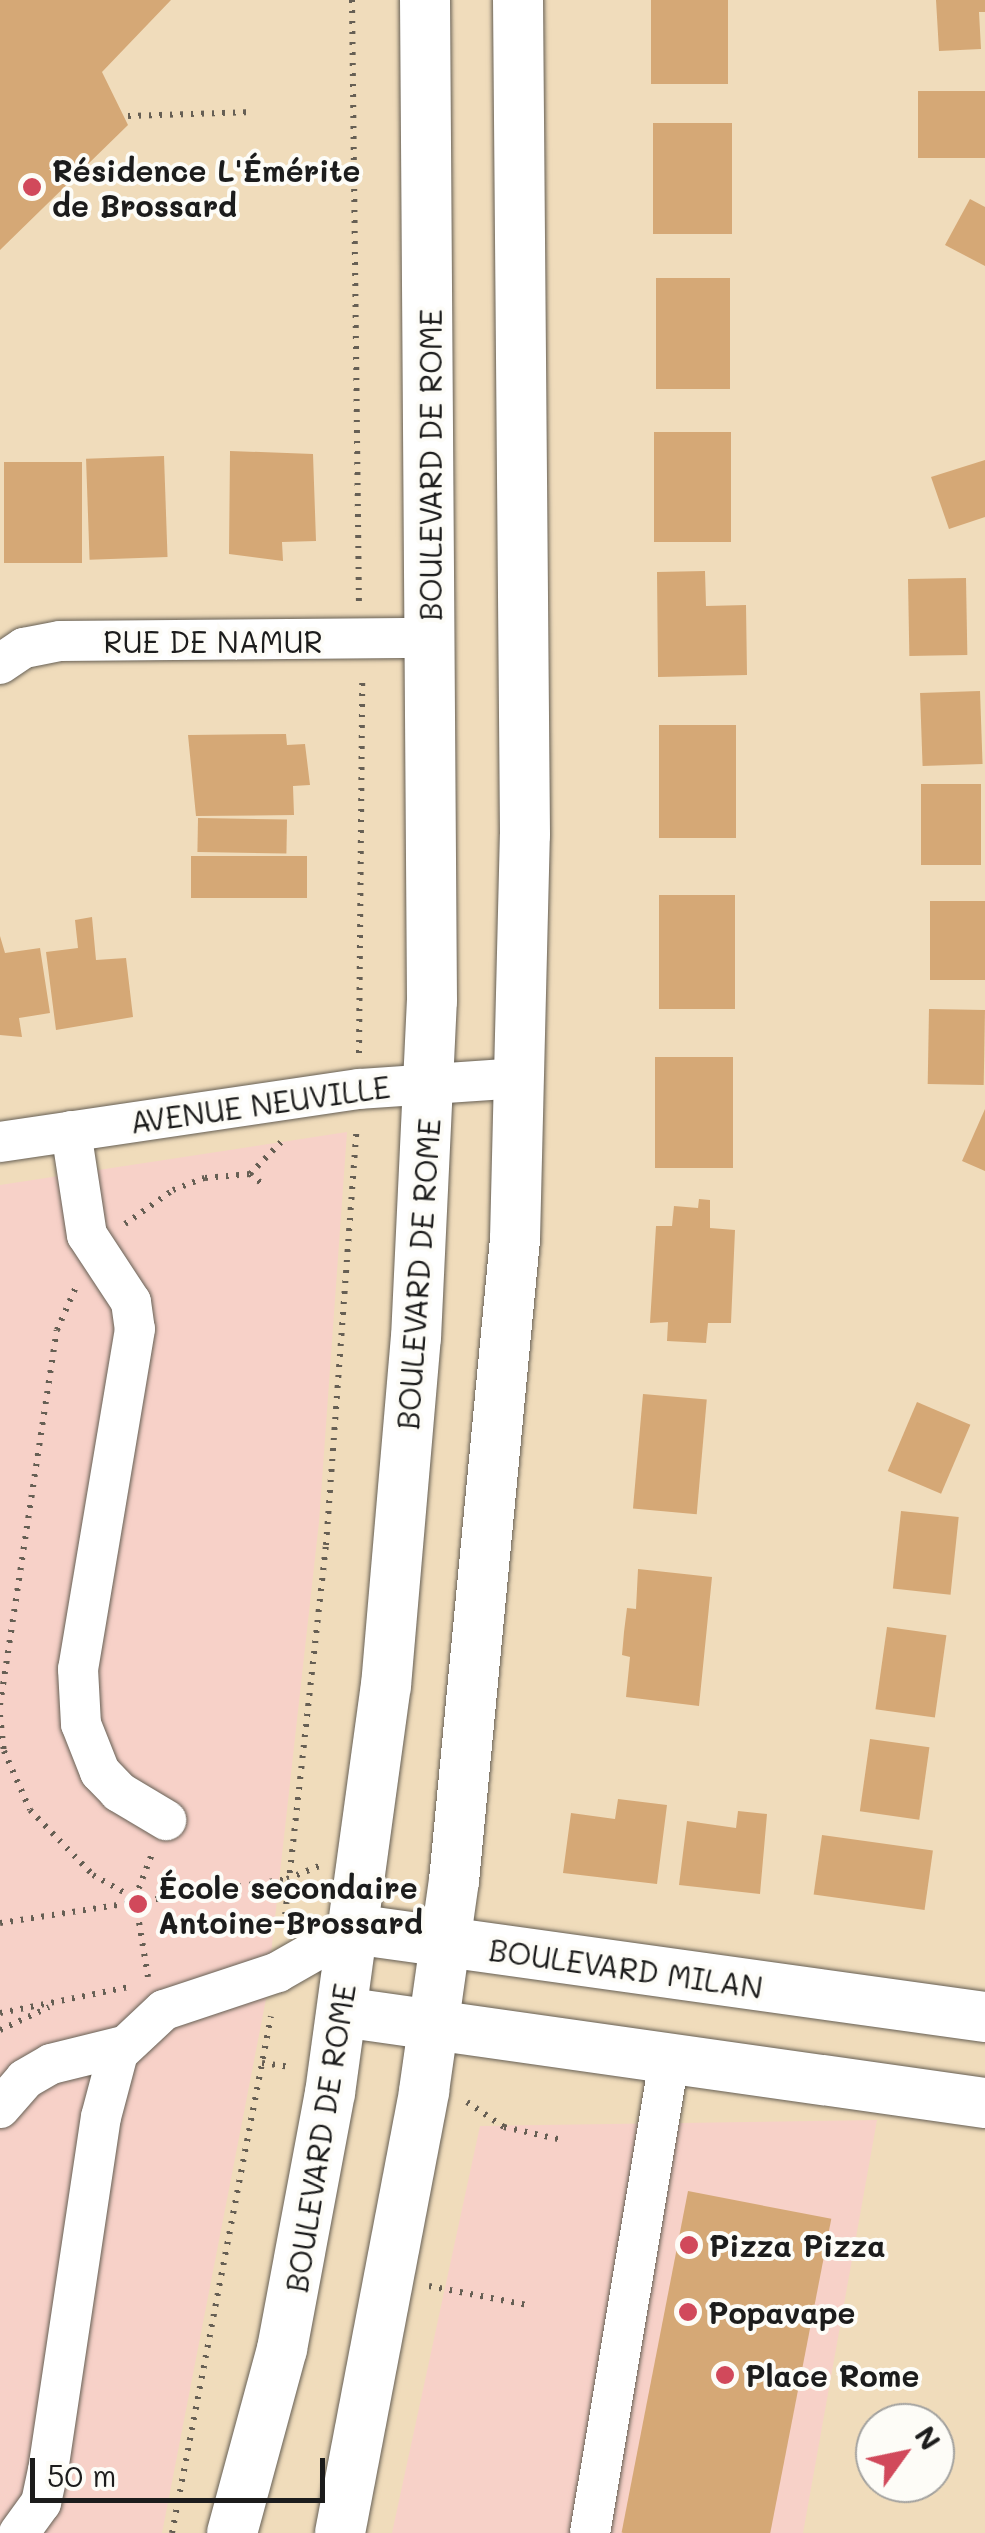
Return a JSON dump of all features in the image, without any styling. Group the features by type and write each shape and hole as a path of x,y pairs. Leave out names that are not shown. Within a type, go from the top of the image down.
{"main road":[{"name":"BOULEVARD DE ROME","path":"232,2533 286,2333 342,2012 395,1597 430,1080 432,638 425,0"},
{"path":"340,2533 434,2026 499,1455 522,1078 518,0"},
{"name":"BOULEVARD MILAN","path":"353,1929 985,2016"},
{"path":"342,2012 669,2061 984,2096"}],"street":[{"name":"RUE DE NAMUR","path":"0,664 24,648 60,641 432,638"},
{"name":"AVENUE NEUVILLE","path":"0,1142 430,1080 522,1078"},
{"path":"71,1131 86,1230 131,1302 134,1329 78,1668 81,1724 100,1772 119,1792 166,1820"},
{"path":"20,2533 41,2503 104,2099 124,2046 164,2010 278,1972 353,1929"},
{"path":"0,2108 25,2079 51,2064 124,2046"},
{"path":"590,2533 661,2140 669,2061"}],"path":[{"path":"352,0 359,616"},
{"path":"128,116 254,112"},
{"path":"358,1052 361,662"},
{"path":"172,2533 278,1972 326,1545 357,1126"},
{"path":"116,1232 172,1190 250,1174 287,1137"},
{"path":"250,1174 261,1183"},
{"path":"0,1705 57,1330 83,1274"},
{"path":"0,1714 4,1750 30,1810 93,1876 135,1898"},
{"path":"0,1922 40,1921 135,1898 286,1878 302,1868 326,1865"},
{"path":"135,1898 148,1978"},
{"path":"0,2030 60,2003"},
{"path":"262,2063 298,2067"},
{"path":"466,2102 504,2128 562,2140"},
{"path":"428,2286 528,2305"}],"shaded area":[{"name":"École secondaire Antoine-Brossard","path":"347,1132 319,1522 266,1999 162,2533 0,2533 0,1185"},
{"path":"877,2120 803,2533 392,2533 480,2126"}],"building":[{"name":"Résidence L'Émérite de Brossard","path":"0,0 171,0 102,72 128,125 0,250"},
{"path":"651,0 728,0 728,84 651,84"},
{"path":"936,0 985,0 985,12 979,12 981,49 939,51"},
{"path":"918,91 985,91 985,158 918,158"},
{"path":"653,123 732,123 732,234 653,234"},
{"path":"970,199 985,207 985,266 945,245"},
{"path":"656,278 730,278 730,389 656,389"},
{"path":"654,432 731,432 731,542 654,542"},
{"path":"230,451 313,454 316,541 282,542 283,561 229,554"},
{"path":"164,456 168,557 90,560 86,459"},
{"path":"985,460 985,517 949,529 931,477"},
{"path":"4,462 82,462 82,563 4,563"},
{"path":"705,571 706,606 746,605 747,675 658,677 657,572"},
{"path":"966,578 967,655 909,656 908,579"},
{"path":"980,691 983,764 923,766 920,693"},
{"path":"659,725 736,725 736,838 659,838"},
{"path":"286,734 287,745 305,744 310,785 293,786 294,815 196,816 188,735"},
{"path":"921,784 981,784 981,865 921,865"},
{"path":"198,818 287,820 286,854 197,852"},
{"path":"191,856 307,856 307,898 191,898"},
{"path":"659,895 735,895 735,1009 659,1009"},
{"path":"930,901 985,901 985,980 930,980"},
{"path":"92,917 96,960 126,958 133,1017 56,1030 46,952 78,948 75,920"},
{"path":"0,936 5,953 40,948 50,1013 19,1018 22,1037 0,1035"},
{"path":"929,1009 985,1010 984,1085 928,1084"},
{"path":"655,1057 733,1057 733,1168 655,1168"},
{"path":"985,1109 985,1171 962,1161"},
{"path":"699,1199 710,1200 710,1228 735,1230 731,1323 708,1323 706,1343 667,1341 668,1322 650,1323 656,1226 672,1226 674,1206 698,1208"},
{"path":"643,1394 707,1400 697,1514 633,1509"},
{"path":"917,1402 970,1425 941,1494 888,1471"},
{"path":"901,1511 959,1517 951,1595 893,1589"},
{"path":"638,1569 712,1577 699,1706 626,1697 630,1657 622,1655 624,1632 627,1608 636,1609"},
{"path":"887,1627 946,1635 935,1718 875,1709"},
{"path":"870,1739 929,1747 919,1820 860,1811"},
{"path":"618,1799 667,1805 657,1884 563,1873 571,1813 615,1819"},
{"path":"738,1811 767,1814 760,1894 679,1885 687,1821 736,1828"},
{"path":"822,1835 933,1851 925,1910 814,1894"},
{"name":"Place Rome","path":"688,2191 831,2219 770,2533 622,2533"}],"place":[{"name":"Résidence L'Émérite de Brossard","path":"32,187"},
{"name":"École secondaire Antoine-Brossard","path":"138,1904"},
{"name":"Pizza Pizza","path":"689,2245"},
{"name":"Popavape","path":"688,2312"},
{"name":"Place Rome","path":"725,2375"}]}
